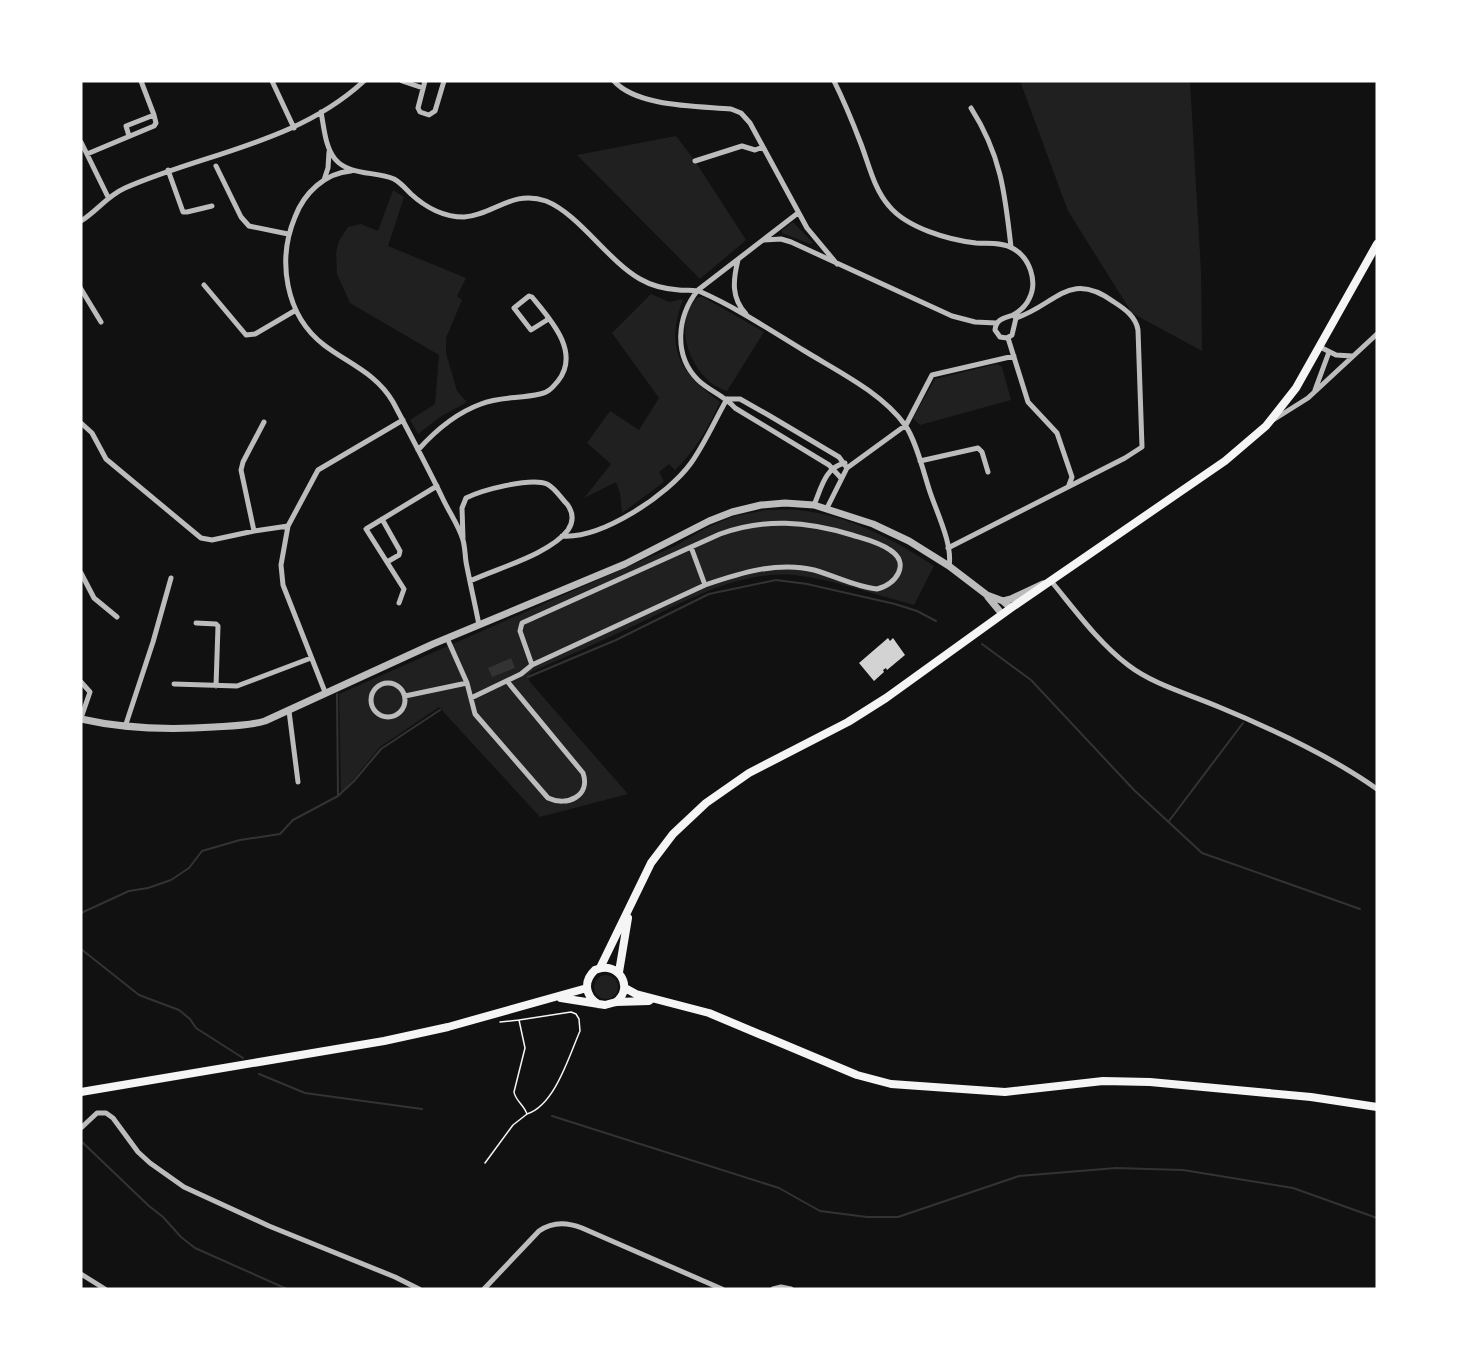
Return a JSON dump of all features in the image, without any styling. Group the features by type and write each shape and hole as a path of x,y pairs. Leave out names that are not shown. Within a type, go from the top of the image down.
{"main road":[{"path":"600,968 657,854 679,828 706,802 742,777 848,722 886,698 1002,614 1225,461 1272,421 1296,388 1377,244"},
{"path":"619,972 632,902"},
{"path":"599,1004 591,998 587,983 591,974 600,968 607,967 619,972 625,988 632,993 709,1013 857,1075 891,1084 1005,1092 1103,1080 1141,1081 1311,1097 1377,1107"},
{"path":"81,1092 384,1041 448,1027 587,988"},
{"path":"554,997 610,1005 620,999 625,988"},
{"path":"616,1002 658,1000"}],"street":[{"path":"87,154 154,126 156,123 154,115 141,81"},
{"path":"272,81 294,128"},
{"path":"81,221 108,197 168,170 260,142 294,128 364,81"},
{"path":"402,81 423,88"},
{"path":"425,81 419,110 425,114 432,114 435,111 444,81"},
{"path":"614,81 630,93 646,99 738,111 748,121 798,213 837,264"},
{"path":"834,81 877,186 893,211 924,229 948,237 1011,247 1018,251 1027,262 1033,282 1029,300 1015,317 1014,332 1008,338 997,336 996,323"},
{"path":"971,108 984,129 1001,176 1011,247"},
{"path":"321,112 329,151 329,166 324,180"},
{"path":"129,136 126,126 154,115"},
{"path":"81,142 108,197"},
{"path":"695,161 742,146 756,150 763,147"},
{"path":"329,151 338,162 353,170 390,178 400,183 424,205 456,216 472,216 506,201 520,198 545,201 562,210 640,280 663,288 698,290 750,318 869,391 906,425 948,548 949,566"},
{"path":"216,166 241,218 247,225 288,234"},
{"path":"168,170 184,212 212,206"},
{"path":"353,170 337,173 324,180 302,202 288,234 285,273 289,290 296,310 309,330 322,343 380,383 403,420 463,540"},
{"path":"798,213 698,290 683,318 682,351 686,364 698,380 727,399 735,408 832,468 841,478"},
{"path":"762,240 785,240 952,316 975,322 996,323 1001,319 1028,314 1056,296 1071,290 1086,288 1100,292 1124,309 1138,326 1142,447 1131,455 948,548"},
{"path":"814,253 819,243"},
{"path":"738,260 734,281 735,294 740,307 750,318"},
{"path":"204,285 246,335 255,334 296,310"},
{"path":"81,289 101,322"},
{"path":"418,450 447,423 478,405 498,399 539,395 552,388 562,375 567,359 564,341 548,317 531,296 514,308 531,330 548,317"},
{"path":"1272,421 1299,405 1315,392 1377,334"},
{"path":"1008,338 1028,402 1057,433 1072,477 1068,486"},
{"path":"1320,347 1338,356 1352,356"},
{"path":"1315,392 1329,352"},
{"path":"832,468 855,461 906,425 933,375 1014,356"},
{"path":"727,399 742,400 838,457 846,465"},
{"path":"562,536 591,532 627,517 678,477 690,465 727,399"},
{"path":"325,692 283,585 281,561 288,526 318,470 403,420"},
{"path":"254,531 242,470 243,462 264,422"},
{"path":"81,423 92,433 106,459 203,539 212,540 288,526"},
{"path":"920,461 978,448 982,452 988,472"},
{"path":"827,508 846,465"},
{"path":"814,505 832,468"},
{"path":"470,581 544,549 569,529 572,521 569,507 548,485 530,482 466,498 462,508 463,540 470,581 479,625"},
{"path":"399,603 404,591 366,529 436,486"},
{"path":"81,682 90,693 81,718 125,727 165,729 242,725 265,721 447,638 625,564 732,512 773,504 814,505 827,508 891,532 949,566 987,595 1002,614"},
{"path":"382,519 400,551 399,555 387,562"},
{"path":"471,698 521,674 532,664 705,585 746,571 786,568 815,571 877,589 893,582 900,563 894,552 871,540 824,527 797,522 772,522 741,527 522,623 520,631 532,664"},
{"path":"691,547 705,585"},
{"path":"81,573 91,595 117,617"},
{"path":"125,727 171,578"},
{"path":"1003,601 1011,600 1051,581 1089,627 1135,669 1167,686 1222,707 1306,747 1362,778 1377,789"},
{"path":"987,595 1003,601 1011,608"},
{"path":"196,623 218,626 216,686"},
{"path":"447,638 468,683 475,714 548,798 561,802 568,802 576,798 584,786 583,773 507,681"},
{"path":"174,684 237,686 311,658"},
{"path":"385,683 400,687 405,696 404,707 397,716 392,718 376,713 371,703 375,688 385,683"},
{"path":"405,696 468,683"},
{"path":"289,711 298,783"},
{"path":"81,1128 97,1113 110,1115 138,1152 184,1187 269,1226 419,1289"},
{"path":"484,1289 539,1231 562,1223 582,1228 722,1289"},
{"path":"81,1274 105,1289"},
{"path":"773,1289 781,1287 791,1289"}],"path":[{"path":"485,1163 513,1125 539,1108 555,1088 580,1031 576,1014 571,1012 491,1023"},
{"path":"519,1020 525,1048 514,1092 525,1106 527,1114"}],"shaded area":[{"path":"1020,81 1190,81 1201,272 1202,351 1132,313 1068,211"},
{"path":"676,136 695,161 746,240 700,279 577,155"},
{"path":"393,190 404,197 388,246 466,278 457,296 462,300 446,338 446,353 457,391 467,402 440,417 418,434 410,420 435,404 439,355 350,303 337,274 336,253 339,241 348,227 361,224 378,231"},
{"path":"793,222 813,243 810,244 782,233 782,230"},
{"path":"651,294 669,302 683,299 675,332 679,358 694,380 720,402 711,421 689,455 675,470 669,464 659,472 664,482 622,513 620,493 616,482 584,498 611,464 587,443 610,411 639,430 659,398 612,333"},
{"path":"698,297 703,297 764,332 727,391 704,376 689,351 685,336 686,322 690,308"},
{"path":"997,364 1002,367 1011,400 920,425 913,418 935,379"},
{"path":"766,510 794,510 835,517 886,538 934,566 914,605 809,577 772,575 750,578 687,600 531,672 528,677 530,682 628,794 540,817 439,707 380,747 341,794 339,694 675,546 706,528 734,516"},
{"path":"511,658 515,668 492,677 488,668"},
{"path":"606,975 611,976 617,982 617,992 611,998 606,999 601,998 595,992 594,987 595,982 601,976"}],"building":[{"path":"888,638 890,641 893,638 905,655 887,670 886,668 883,670 884,672 874,681 859,663"}],"waterway":[{"path":"528,677 616,640 709,594 776,580 807,584 895,604 917,611 936,621"},
{"path":"982,644 1031,680 1134,790 1202,853 1360,909"},
{"path":"337,694 338,796"},
{"path":"81,913 129,891 148,888 171,880 189,868 202,851 240,840 280,834 293,820 338,796 381,749 440,710"},
{"path":"1169,821 1243,723"},
{"path":"81,949 139,995 179,1010 190,1019 196,1028 243,1058"},
{"path":"259,1074 305,1093 422,1109"},
{"path":"552,1116 779,1188 820,1211 867,1217 898,1217 1019,1176 1116,1168 1183,1170 1293,1188 1377,1218"},
{"path":"81,1141 195,1248 287,1289"}]}
